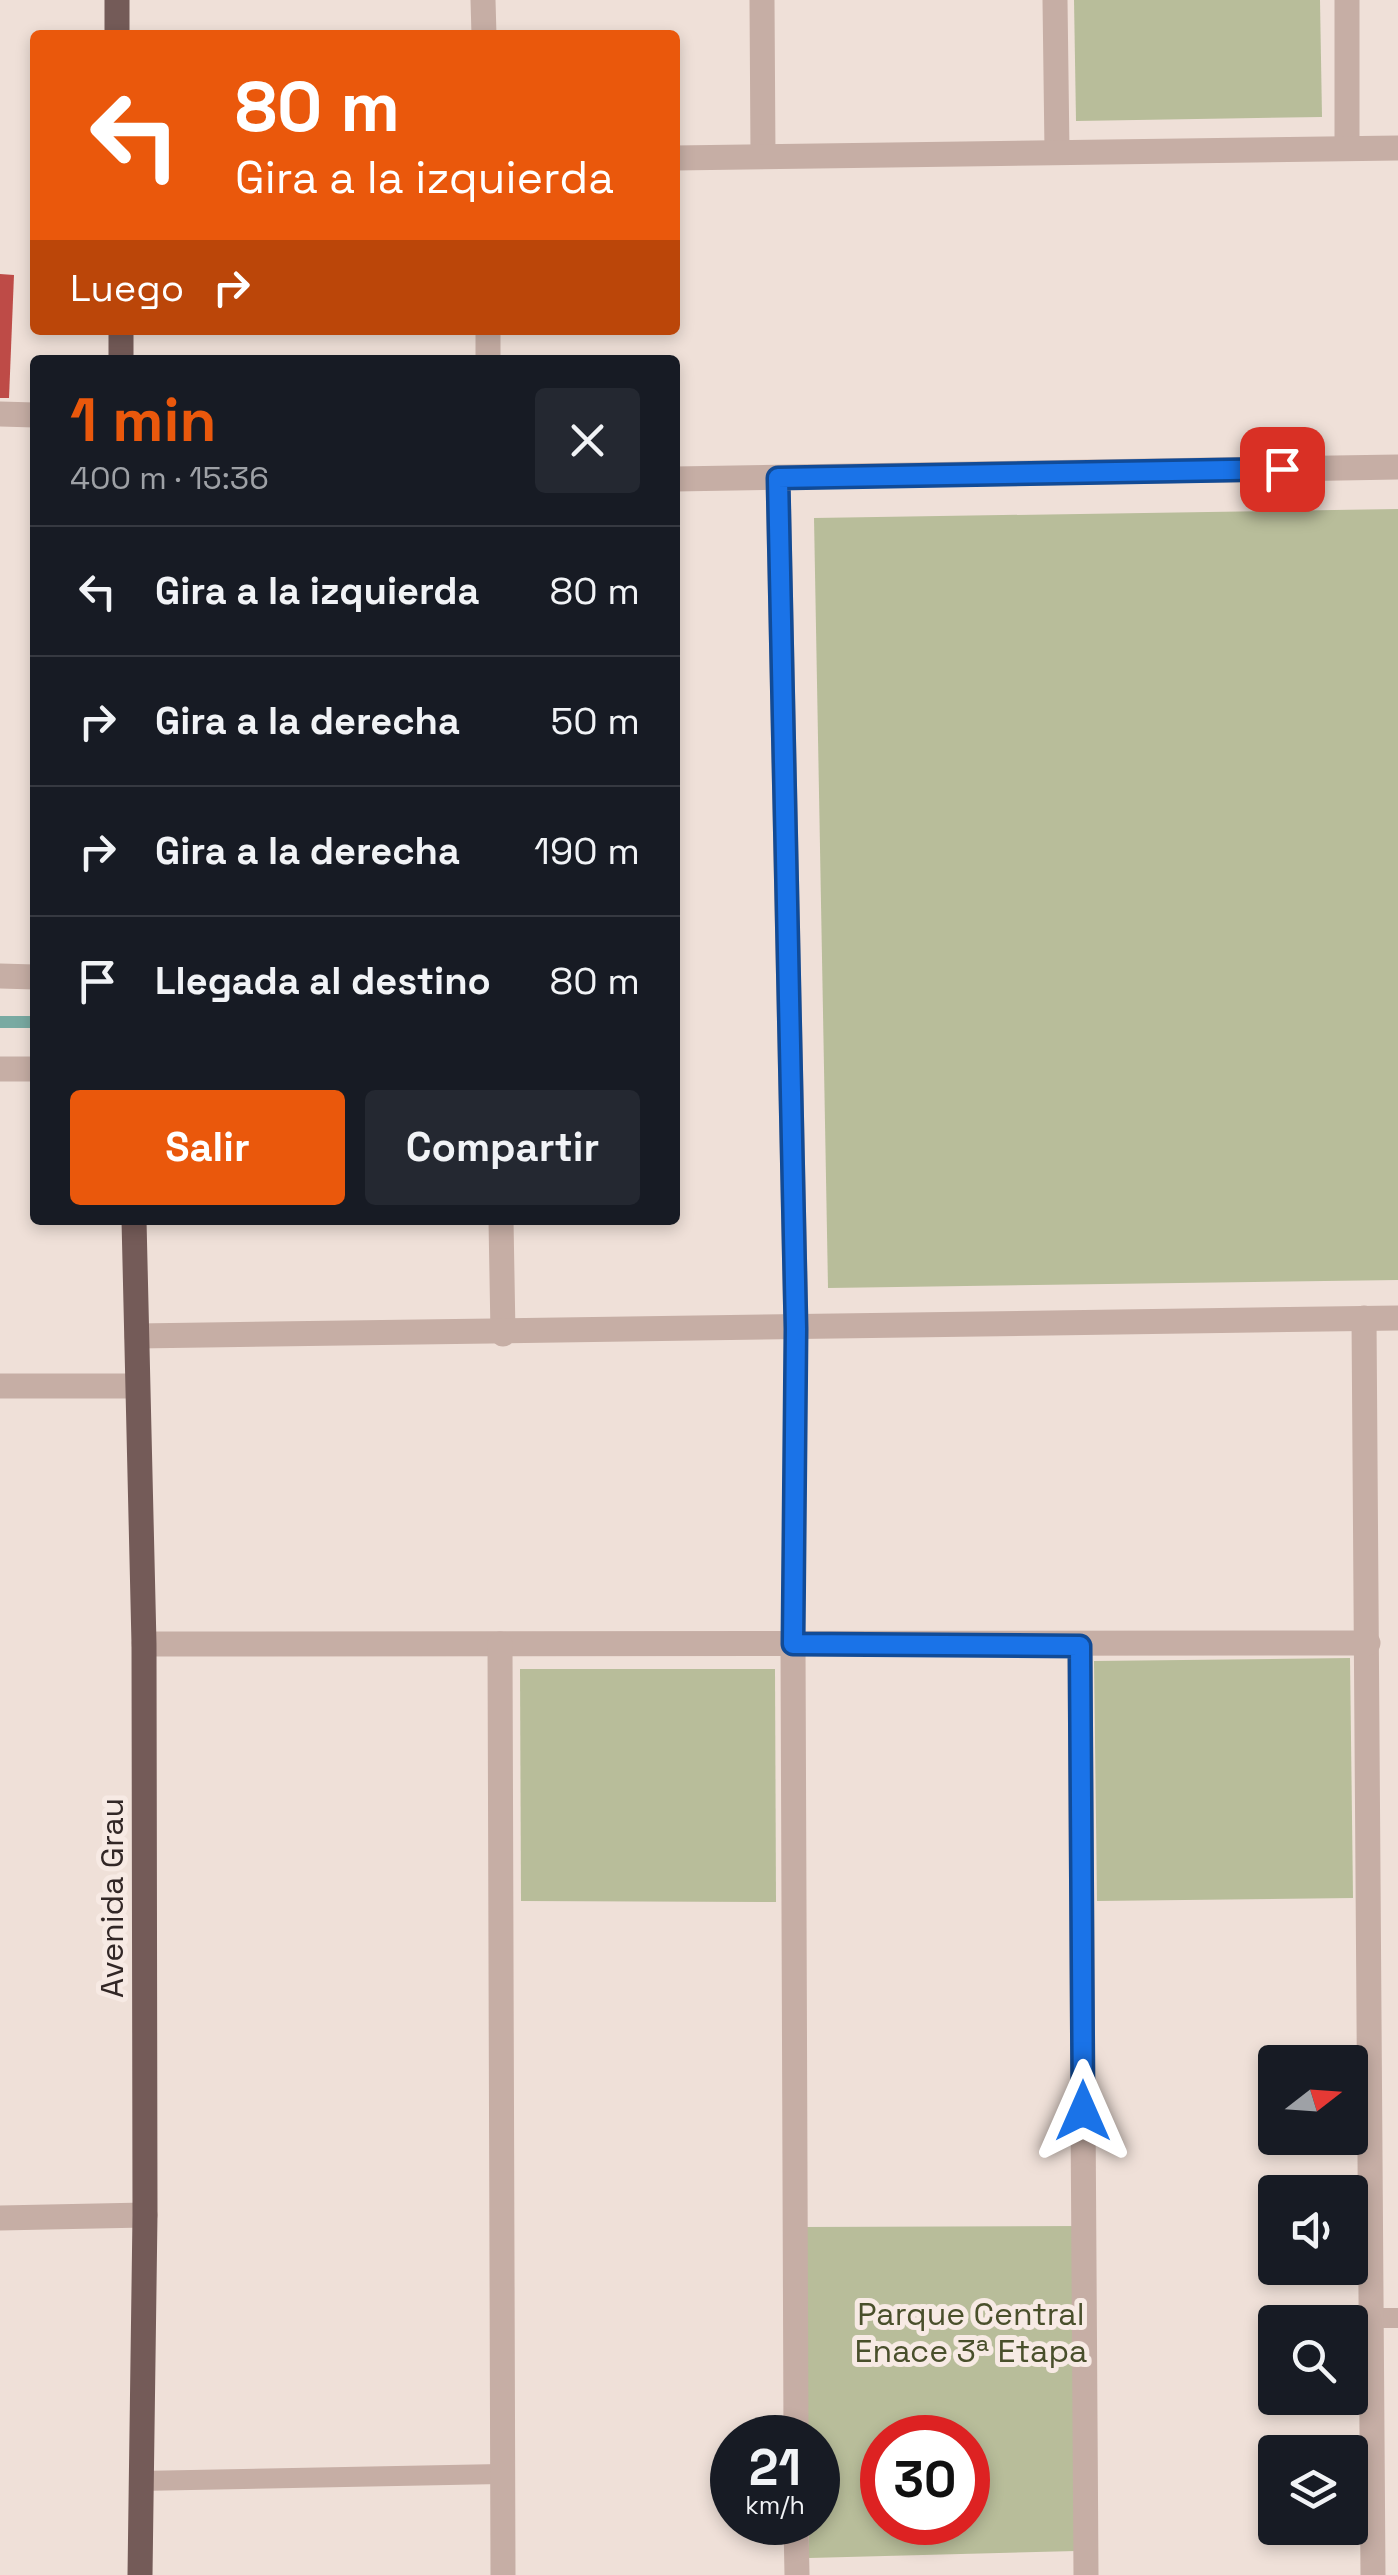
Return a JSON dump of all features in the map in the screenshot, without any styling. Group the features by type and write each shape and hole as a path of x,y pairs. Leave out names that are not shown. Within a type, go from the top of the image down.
{"main road":[{"path":"117,0 117,30"},
{"name":"Avenida Grau","path":"134,1225 144,1644 145,2216 140,2575"}],"street":[{"path":"483,0 484,30"},
{"path":"762,0 763,156"},
{"path":"1055,0 1057,151"},
{"path":"1347,0 1347,148"},
{"path":"680,158 1398,148"},
{"path":"0,414 30,415"},
{"path":"680,479 1398,467"},
{"path":"778,478 796,1329"},
{"path":"0,976 30,977"},
{"path":"0,1069 30,1069"},
{"path":"501,1225 503,1334"},
{"path":"1364,1318 1373,2575"},
{"path":"137,1336 503,1334 1398,1318"},
{"path":"0,1386 138,1386"},
{"path":"144,1644 1368,1643"},
{"path":"500,1644 503,2575"},
{"path":"793,1644 796,2415"},
{"path":"1080,1646 1086,2575"},
{"path":"0,2218 145,2216"},
{"path":"796,2545 796,2575"}],"lane":[{"path":"793,1644 796,1329"},
{"path":"1371,2318 1398,2318"},
{"path":"139,2481 502,2474"}],"green space":[{"path":"1074,0 1320,0 1322,117 1076,121"},
{"path":"1398,509 1398,1280 828,1288 814,518"},
{"path":"1350,1658 1353,1898 1097,1901 1094,1661"},
{"path":"520,1669 775,1669 776,1902 521,1901"},
{"name":"Parque Central Enace 3ª Etapa","path":"1082,2226 1076,2551 809,2558 809,2545 840,2545 840,2415 807,2415 803,2227"}],"building":[{"path":"0,274 14,275 9,398 0,398"}],"waterway":[{"path":"0,1022 30,1022"}],"route":[{"path":"1083,2111 1080,1646 793,1644 796,1329 778,478 1282,469"}]}
